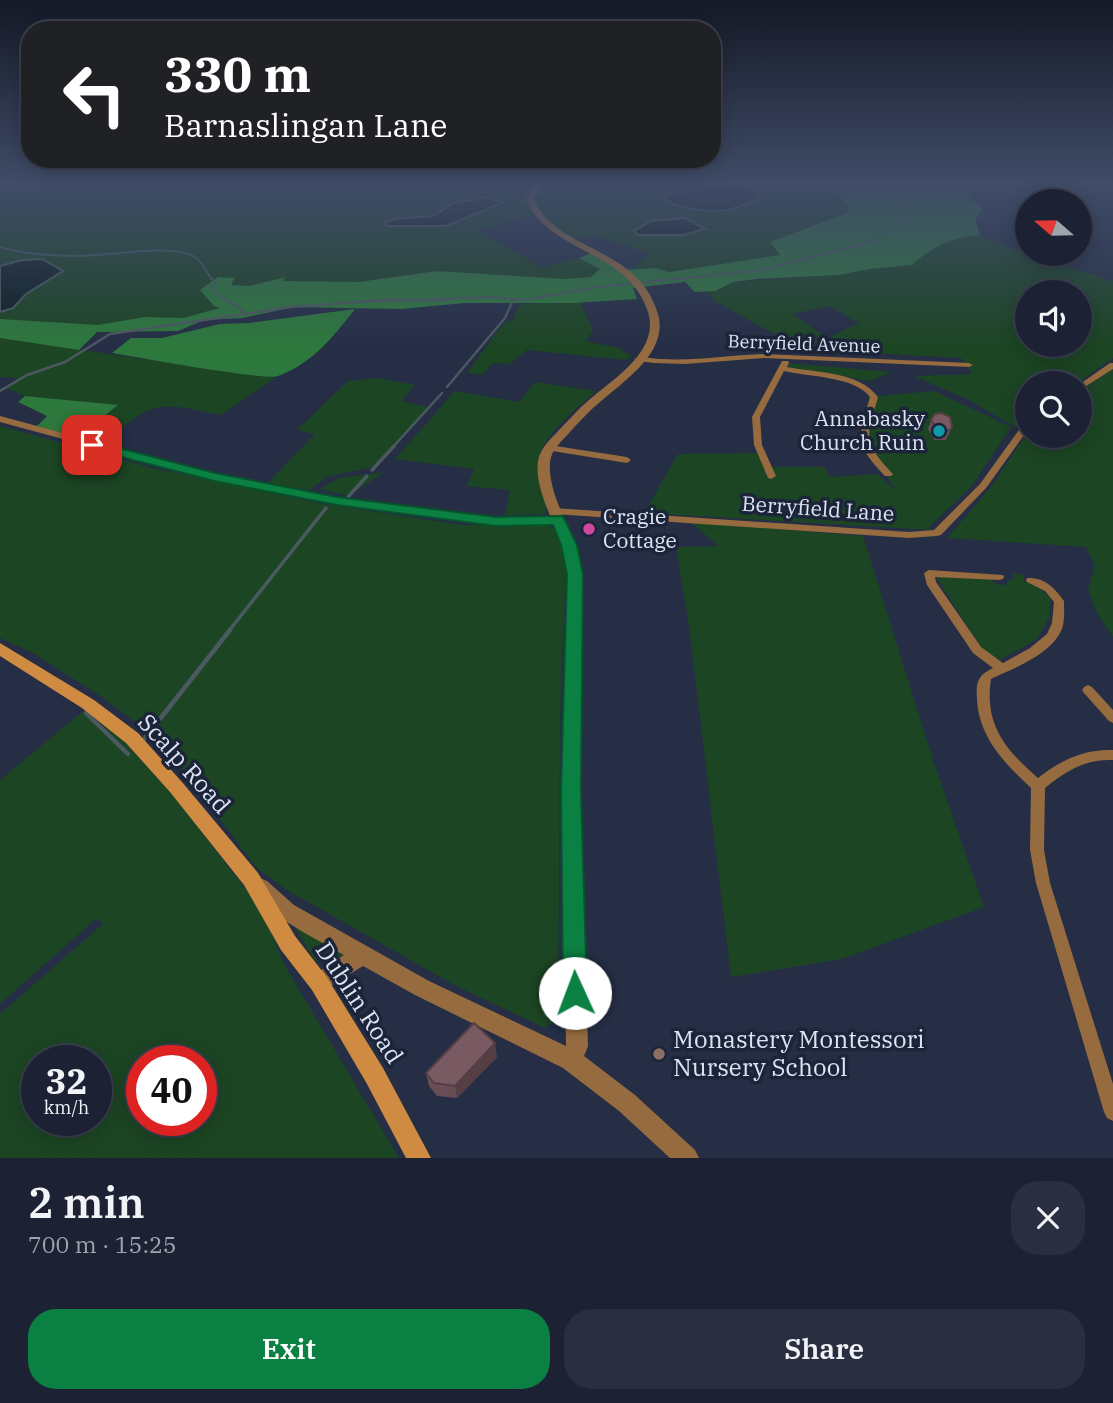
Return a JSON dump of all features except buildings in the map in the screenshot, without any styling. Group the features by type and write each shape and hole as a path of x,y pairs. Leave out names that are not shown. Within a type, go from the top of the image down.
{"main road":[{"name":"Scalp Road","path":"0,649 88,704 132,738 251,879"},
{"name":"Dublin Road","path":"251,879 288,943 319,983 375,1076 419,1158"}],"street":[{"path":"571,1060 577,1046 571,791 575,574 569,545 556,515 545,476 544,461 549,448 638,359 651,343 656,326 639,284 609,259 573,239"},
{"name":"Berryfield Avenue","path":"638,359 662,363 730,356 786,357 969,365"},
{"path":"771,476 758,445 756,417 784,369 786,357"},
{"path":"1092,380 1113,365"},
{"path":"784,369 850,381 868,388 874,397 865,422 864,442 872,458 888,474"},
{"path":"0,419 214,477 337,501 496,522 556,515"},
{"name":"Berryfield Lane","path":"556,515 909,535 937,533 983,486 1015,442"},
{"path":"549,448 627,460"},
{"path":"999,576 929,573 931,582 977,650 1002,669"},
{"path":"1031,580 1049,588 1059,601 1056,629 1044,643 985,677 981,694 985,718 996,743 1014,766 1038,786"},
{"path":"1088,690 1113,718"},
{"path":"1038,786 1069,763 1098,754 1113,755"},
{"path":"1038,786 1037,850 1043,883 1113,1112"},
{"path":"251,879 287,911 422,988 571,1060 627,1103 687,1158"},
{"path":"319,983 363,954"}],"green space":[{"path":"0,239 493,239 541,267 577,259 600,269 592,277 565,279 436,271 358,282 281,281 283,279 250,286 230,285 234,279 218,277 231,307 118,333 0,321"},
{"path":"606,239 779,239 771,242 781,255 669,272 654,268 632,268 649,253"},
{"path":"778,239 958,239 927,253 912,265 838,275 733,282 715,291 695,292 685,282 633,288 637,299 573,303 465,303 401,309 294,307 242,318 204,320 178,331 97,332 79,350 0,338 0,319 98,325 145,317 183,318 220,308 214,306 200,290 218,277 235,278 231,285 250,286 286,277 282,281 358,282 437,271 565,279 591,277 600,269 579,258 592,253 619,270 655,268 669,272 780,255 770,242"},
{"path":"957,239 990,239 1015,249 1015,266 1065,266 1113,281 1113,358 1092,373 1015,371 1015,427 969,400 914,376 972,374 961,358 869,353 851,346 867,356 790,351 790,346 816,341 841,342 830,337 859,323 829,306 793,314 824,336 783,339 713,300 708,291 715,291 732,282 838,275 870,269"},
{"path":"581,298 581,304 593,330 586,341 623,349 622,352 631,354 627,360 527,350 510,364 493,363 482,375 467,373 498,330 507,321 513,321 519,305"},
{"path":"355,309 312,356 278,376 227,372 112,353 131,338 162,338 220,324 249,323"},
{"path":"0,338 275,378 221,415 182,408 157,408 135,418 103,443 77,437 117,405 25,396 6,388 17,381 13,377 0,377"},
{"path":"788,363 892,372 870,381 790,369"},
{"path":"1113,368 1113,637 1098,615 1088,590 1095,566 1086,547 947,538 991,487 1017,448 1092,448 1092,383"},
{"path":"378,378 415,385 401,401 428,407 373,467 326,477 310,490 268,483 315,434 297,430 348,381"},
{"path":"535,382 596,391 558,426 538,459 537,471 546,504 545,514 505,515 510,490 467,486 474,469 395,459 455,391 519,402"},
{"path":"934,391 1011,427 972,486 929,527 931,530 644,513 678,454 758,453 771,467 824,467 830,477 878,474 896,492 871,447 867,423 871,410 878,396"},
{"path":"25,396 118,405 77,437 37,426 47,416 18,402"},
{"path":"0,426 156,469 323,504 463,525 546,525 556,530 566,561 560,717 558,1018 545,1028 458,987 285,889 256,867 185,773 148,732 102,697 35,654 0,638"},
{"path":"384,472 348,496 320,489 339,478"},
{"path":"691,522 863,536 932,757 984,907 842,959 731,977 689,626 676,547 718,546"},
{"path":"1012,573 1023,575 1024,581 1038,586 1051,599 1049,618 1037,639 1000,660 983,650 936,577 990,578 996,584 1007,585 1007,582 1014,579"},
{"path":"83,711 119,736 172,794 262,910 285,966 399,1158 0,1158 0,1014 103,924 97,918 0,1004 0,780"},
{"path":"287,914 349,952 332,962 315,961"}],"shaded area":[{"path":"42,259 63,271 26,294 13,308 0,312 0,266 22,260"}],"waterway":[{"path":"412,300 491,297 524,300 597,287 763,270 875,239"},
{"path":"0,247 61,256 140,251 184,253 198,259 215,282 211,291 229,302"},
{"path":"246,314 291,307 412,300"},
{"path":"360,302 412,300"},
{"path":"412,300 448,300"},
{"path":"447,387 505,318 513,300"},
{"path":"229,302 246,314"},
{"path":"0,391 27,375 65,362 110,334 246,314"},
{"path":"392,448 442,393"},
{"path":"372,470 394,446"},
{"path":"348,497 367,476"},
{"path":"228,632 326,508"},
{"path":"145,738 230,630"},
{"path":"86,713 128,754"}],"place":[{"name":"Annabasky Church Ruin","path":"939,431"},
{"name":"Cragie Cottage","path":"589,529"},
{"name":"Monastery Montessori Nursery School","path":"659,1054"}],"route":[{"path":"92,445 214,477 399,511 496,522 558,520 569,545 575,574 571,791 575,993"}]}
